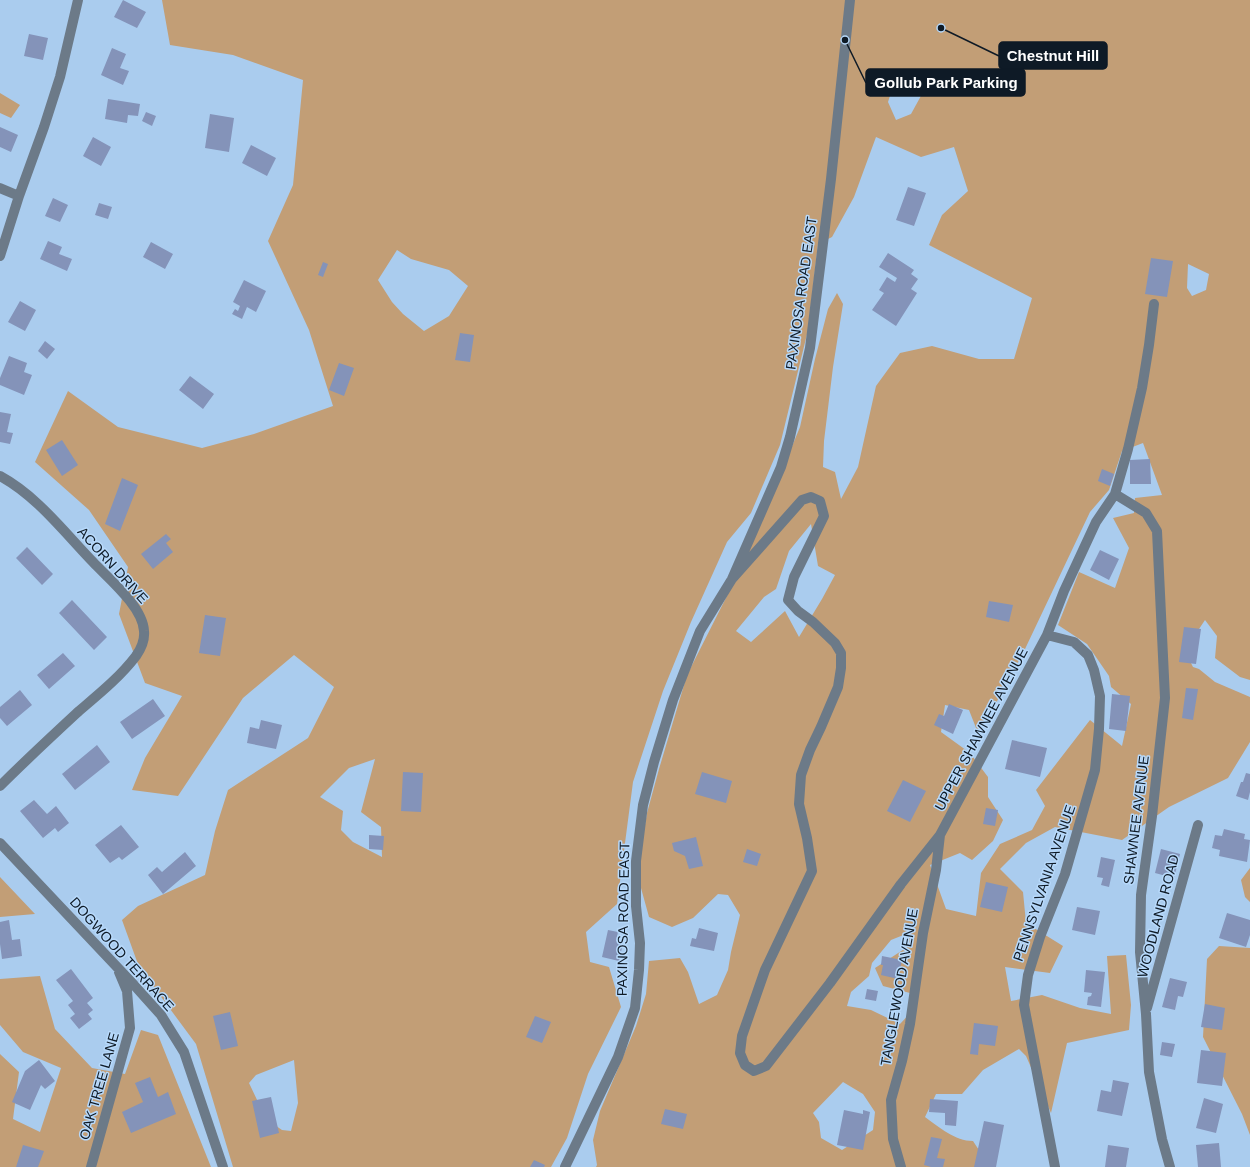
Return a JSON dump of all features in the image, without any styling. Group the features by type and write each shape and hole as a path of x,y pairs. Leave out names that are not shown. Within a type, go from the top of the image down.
{"street":[{"path":"0,256 19,196 42,134 60,76 78,0"},
{"name":"PAXINOSA ROAD EAST","path":"565,1167 618,1057 635,1008 640,943 636,906 636,861 643,805 654,762 673,700 700,631 732,579 781,467 790,437 810,348 831,179 850,0"},
{"path":"0,188 19,196"},
{"name":"UPPER SHAWNEE AVENUE","path":"845,961 901,884 940,835 1047,635 1064,591 1096,522 1115,494 1128,449 1142,388 1154,304"},
{"name":"ACORN DRIVE","path":"0,476 14,484 41,507 118,588 134,607 141,619 144,630 143,643 136,656 116,678 32,754 0,786"},
{"name":"SHAWNEE AVENUE","path":"1115,494 1146,513 1157,531 1165,698 1152,816 1141,895 1140,952 1146,1014 1149,1072 1162,1139 1170,1167"},
{"name":"PAXINOSA ROAD EAST","path":"732,579 802,500 811,497 820,501 824,516 794,577 788,600 798,611 813,622 835,643 841,653 841,668 838,687 810,750 801,775 799,804 807,838 812,871 765,970 742,1036 740,1053 745,1065 754,1070 766,1066 830,983 845,961"},
{"name":"PENNSYLVANIA AVENUE","path":"1047,635 1074,642 1088,655 1094,670 1100,696 1099,729 1095,770 1065,874 1040,937 1028,975 1024,1004 1055,1167"},
{"name":"WOODLAND ROAD","path":"1146,1014 1198,826"},
{"name":"TANGLEWOOD AVENUE","path":"901,1167 893,1139 891,1100 902,1061 910,1024 923,933 936,870 940,835"},
{"name":"DOGWOOD TERRACE","path":"0,843 161,1015 184,1052 223,1167"},
{"name":"OAK TREE LANE","path":"91,1167 130,1028 127,991 116,966"}],"shaded area":[{"path":"162,0 1250,0 1250,680 1240,677 1215,658 1217,636 1205,620 1187,647 1187,655 1193,667 1199,669 1215,682 1250,697 1250,742 1228,778 1169,807 1122,840 1055,827 1026,843 1000,869 1023,892 1026,923 1063,946 1050,973 1005,967 1011,1001 1042,995 1080,1008 1111,1014 1107,956 1126,955 1131,1005 1129,1030 1067,1043 1051,1113 1026,1056 1019,1049 983,1070 962,1094 936,1094 925,1117 960,1139 973,1141 990,1167 596,1167 597,1165 593,1140 600,1111 636,1026 646,994 649,961 680,958 688,972 699,1004 717,995 728,970 740,915 728,895 718,894 693,918 672,927 649,917 641,888 640,854 647,813 687,675 733,584 800,427 828,309 837,293 843,304 833,367 824,441 823,467 835,472 841,499 858,467 876,386 900,353 932,346 979,359 1014,359 1032,298 929,245 942,215 968,191 954,147 921,157 876,137 854,197 832,237 818,244 808,330 780,445 751,513 727,542 691,622 663,691 633,782 617,904 586,932 590,962 609,967 621,1007 588,1074 567,1138 551,1167 233,1167 196,1044 139,967 122,920 138,906 205,875 215,831 228,790 308,738 334,687 294,655 243,698 178,796 132,790 145,758 182,696 145,683 119,614 128,567 89,510 35,462 68,391 118,427 202,448 254,434 333,406 309,330 268,241 293,185 303,80 233,55 170,45","holes":["907,78 922,94 911,114 896,120 888,102 895,80","397,250 411,259 449,270 468,286 449,316 424,331 403,314 392,302 378,280","1188,264 1209,274 1206,290 1192,296 1187,288","1143,443 1162,495 1135,498 1134,513 1113,518 1129,548 1115,588 1079,572 1058,625 1087,644 1109,676 1111,687 1131,704 1122,746 1090,720 1036,790 1045,806 1032,830 1000,844 981,873 976,916 946,909 930,865 960,853 972,860 993,841 1003,820 988,797 988,777 970,753 941,732 945,705 969,710 978,733 988,718 1025,649 1090,512 1109,490 1122,451","811,524 818,566 835,575 799,637 785,611 751,642 736,631 764,597 776,589 789,551","375,759 361,812 381,827 382,857 353,842 341,830 343,811 320,797 349,768","906,934 909,946 875,968 883,986 910,993 914,1009 900,1024 871,1010 847,1006 851,992 869,976 872,963 891,940","294,1060 298,1103 291,1131 282,1130 266,1119 249,1083 256,1075","843,1082 863,1094 875,1112 873,1130 842,1150 821,1138 819,1122 813,1113"]},
{"path":"0,93 20,105 11,118 0,113"},
{"path":"1250,868 1250,902 1245,897 1241,880"},
{"path":"0,877 35,914 0,917"},
{"path":"1219,946 1250,948 1250,1135 1242,1114 1203,1037 1207,959"},
{"path":"40,976 55,1029 92,1068 125,1074 141,1030 158,1035 211,1167 0,1167 0,1054 19,1072 13,1119 40,1132 61,1068 23,1052 0,1025 0,979"}],"building":[{"path":"123,0 146,12 137,28 114,17"},
{"path":"29,34 48,38 43,60 24,56"},
{"path":"112,48 126,54 120,68 129,71 123,85 101,75"},
{"path":"108,99 140,104 138,116 128,115 127,123 105,119"},
{"path":"146,112 156,116 152,126 142,121"},
{"path":"210,114 234,118 229,152 205,148"},
{"path":"0,127 18,135 11,152 0,147"},
{"path":"93,137 111,147 101,166 83,156"},
{"path":"251,145 276,158 267,176 242,163"},
{"path":"908,187 926,193 914,226 896,220"},
{"path":"53,198 68,205 60,222 45,216"},
{"path":"99,203 112,207 108,219 95,215"},
{"path":"48,241 62,247 59,254 72,259 67,271 40,259"},
{"path":"151,242 173,254 165,269 143,257"},
{"path":"888,253 914,270 911,274 918,279 911,289 917,293 896,326 872,310 884,293 879,290 887,277 895,282 897,278 879,267"},
{"path":"1151,258 1173,261 1167,297 1145,294"},
{"path":"323,262 328,264 323,277 318,275"},
{"path":"244,280 266,291 256,312 247,307 242,319 232,314 235,309 238,311 240,306 233,302"},
{"path":"20,301 36,310 25,331 8,322"},
{"path":"460,333 474,335 470,362 455,360"},
{"path":"45,341 55,349 47,359 38,351"},
{"path":"9,356 27,363 24,372 32,375 24,395 0,385 0,378"},
{"path":"339,363 354,368 344,396 329,390"},
{"path":"190,376 214,394 203,409 179,390"},
{"path":"0,412 11,414 7,432 13,433 10,444 0,442"},
{"path":"62,440 78,465 62,476 46,450"},
{"path":"1150,459 1151,484 1130,484 1130,460"},
{"path":"1102,469 1114,474 1110,486 1098,481"},
{"path":"122,478 138,485 120,531 105,524"},
{"path":"166,534 171,539 166,543 173,552 153,569 141,554"},
{"path":"27,547 53,574 42,585 16,558"},
{"path":"1100,550 1119,559 1109,580 1090,570"},
{"path":"72,600 107,637 94,650 59,613"},
{"path":"989,601 1013,605 1009,622 986,617"},
{"path":"205,615 226,618 220,656 199,653"},
{"path":"1184,627 1201,629 1196,664 1179,662"},
{"path":"63,653 75,666 49,689 37,675"},
{"path":"1186,688 1198,689 1193,720 1182,718"},
{"path":"20,690 32,705 7,726 0,718 0,707"},
{"path":"1112,694 1130,696 1126,731 1109,729"},
{"path":"153,699 165,716 132,739 120,722"},
{"path":"949,704 963,710 953,734 934,725 939,714 944,716"},
{"path":"261,720 282,725 276,749 247,743 250,727 259,729"},
{"path":"1012,740 1047,748 1040,777 1005,769"},
{"path":"97,745 110,762 75,790 62,774"},
{"path":"403,772 423,773 421,812 401,811"},
{"path":"702,772 732,781 726,803 695,794"},
{"path":"1246,773 1250,774 1250,792 1248,800 1236,796"},
{"path":"903,780 926,791 910,822 887,811"},
{"path":"34,800 47,814 56,806 69,823 58,832 55,828 43,838 20,811"},
{"path":"986,808 998,810 995,826 983,824"},
{"path":"121,825 139,847 122,860 119,857 110,863 95,845"},
{"path":"1224,829 1245,834 1244,839 1250,840 1247,862 1219,856 1220,850 1212,848 1215,835 1222,836"},
{"path":"369,835 384,836 383,850 369,849"},
{"path":"696,837 703,866 689,869 685,856 674,851 672,843"},
{"path":"747,849 761,854 757,866 743,862"},
{"path":"1161,849 1180,854 1174,878 1155,873"},
{"path":"185,852 196,866 163,894 148,875 157,867 162,872"},
{"path":"1101,857 1115,860 1109,887 1101,885 1103,878 1097,877"},
{"path":"986,882 1008,887 1002,912 980,907"},
{"path":"1077,907 1100,911 1095,935 1072,930"},
{"path":"1227,913 1250,920 1250,935 1246,947 1219,938"},
{"path":"9,920 12,940 20,939 22,956 2,959 0,922"},
{"path":"699,928 718,933 714,951 690,946 692,938 696,939"},
{"path":"608,930 618,932 616,941 623,943 619,961 602,957"},
{"path":"882,956 902,960 898,979 881,975 883,965 881,965"},
{"path":"71,969 93,998 87,1003 93,1010 88,1014 92,1019 79,1029 70,1018 75,1014 68,1005 73,1001 56,980"},
{"path":"1086,970 1105,972 1101,1007 1087,1005 1088,997 1091,996 1092,993 1084,992"},
{"path":"1170,978 1187,982 1183,997 1178,996 1175,1010 1162,1007"},
{"path":"867,989 878,991 876,1001 865,999"},
{"path":"1205,1004 1225,1008 1222,1030 1201,1027"},
{"path":"230,1012 238,1046 221,1050 213,1016"},
{"path":"535,1016 551,1022 542,1043 526,1037"},
{"path":"974,1023 998,1026 995,1046 979,1044 978,1055 970,1054"},
{"path":"1162,1042 1175,1044 1172,1057 1160,1055"},
{"path":"1201,1050 1226,1053 1222,1086 1197,1083"},
{"path":"39,1060 55,1081 45,1089 41,1085 30,1110 12,1102 25,1071"},
{"path":"150,1077 158,1097 168,1092 176,1114 131,1133 122,1112 143,1102 135,1083"},
{"path":"1113,1080 1129,1083 1122,1116 1097,1111 1101,1090 1111,1092"},
{"path":"271,1097 279,1133 260,1138 252,1101"},
{"path":"1204,1098 1223,1104 1216,1133 1196,1128"},
{"path":"930,1099 958,1101 956,1126 945,1125 945,1113 929,1112"},
{"path":"665,1109 687,1114 683,1129 661,1124"},
{"path":"844,1110 863,1114 863,1110 870,1112 863,1150 837,1145"},
{"path":"984,1121 1004,1125 996,1167 974,1167"},
{"path":"931,1137 942,1139 937,1158 945,1159 943,1167 931,1167 924,1165"},
{"path":"1219,1143 1221,1167 1198,1167 1196,1145"},
{"path":"23,1145 44,1151 38,1167 16,1167"},
{"path":"1108,1145 1129,1148 1126,1167 1105,1167"},
{"path":"534,1160 545,1165 544,1167 530,1167"}],"place":[{"name":"Chestnut Hill","path":"941,28"},
{"name":"Gollub Park Parking","path":"845,40"}]}
